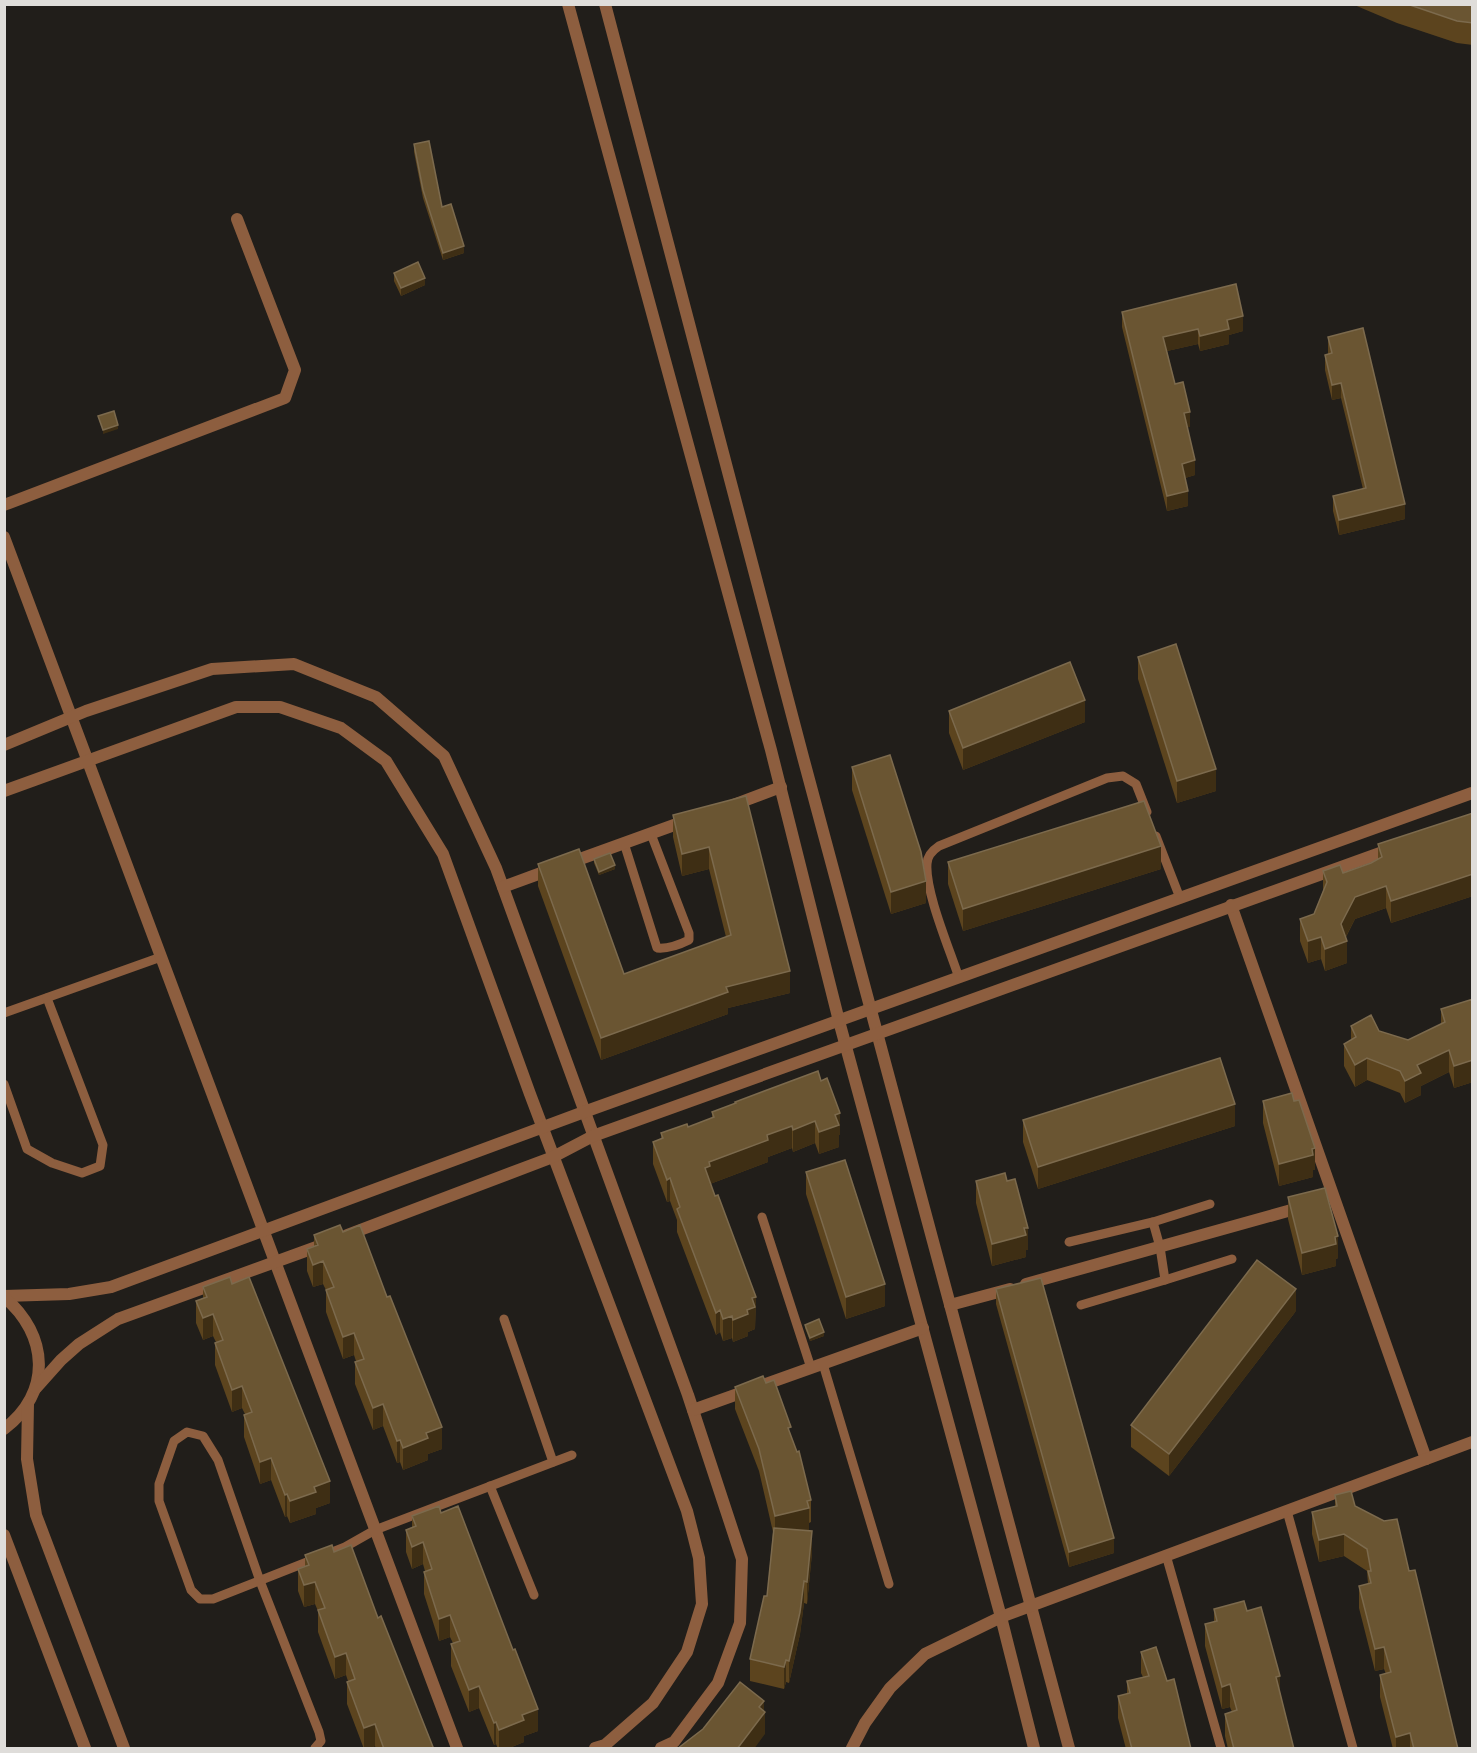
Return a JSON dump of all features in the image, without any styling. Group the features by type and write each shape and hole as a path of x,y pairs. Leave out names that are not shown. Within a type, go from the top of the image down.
{"street":[{"path":"568,4 781,787 839,1021 1001,1617 1034,1749"},
{"path":"605,4 870,1010 1069,1749"},
{"path":"4,506 285,398 296,370 237,219"},
{"path":"4,537 457,1749"},
{"path":"4,745 86,711 212,669 294,664 376,697 444,756 503,886 693,1410 742,1559 740,1623 718,1683 674,1742 661,1749"},
{"path":"4,791 236,707 280,707 341,728 386,761 443,854 687,1511 699,1558 702,1604 687,1652 653,1703 605,1745 596,1749"},
{"path":"503,886 781,787"},
{"path":"4,1297 69,1294 111,1287 584,1112 1473,793"},
{"path":"4,1429 16,1420 36,1388 79,1344 118,1319 554,1157 593,1136 1231,905 1407,844"},
{"path":"1231,905 1324,1201 1426,1459"},
{"path":"950,1305 1324,1201"},
{"path":"4,1297 18,1309 30,1326 37,1346 39,1367 36,1388"},
{"path":"693,1410 923,1328"},
{"path":"28,1404 27,1460 36,1515 124,1749"},
{"path":"852,1749 866,1723 890,1688 925,1654 1001,1617 1473,1442"},
{"path":"4,1534 85,1749"}],"lane":[{"path":"959,978 932,894 927,863 931,852 975,830 1107,778 1123,776 1136,784 1149,817"},
{"path":"1153,828 1180,898"},
{"path":"624,843 657,948 664,949 681,944 689,940 689,933 651,834"},
{"path":"4,1013 161,957"},
{"path":"4,1084 27,1149 52,1164 82,1173 100,1166 103,1145 47,998"},
{"path":"1069,1242 1153,1222 1210,1204"},
{"path":"762,1217 817,1366 889,1584"},
{"path":"1153,1222 1165,1280"},
{"path":"1081,1305 1232,1259"},
{"path":"504,1319 553,1462"},
{"path":"315,1749 321,1741 319,1732 260,1581 218,1460 203,1436 187,1432 174,1441 159,1484 159,1501 191,1590 200,1599 213,1599 260,1581 345,1547 375,1530 572,1455"},
{"path":"490,1486 534,1595"},
{"path":"1287,1511 1353,1749"},
{"path":"1166,1555 1221,1749"}],"building":[{"path":"1407,4 1473,4 1473,23 1457,21"},
{"path":"429,141 442,207 451,204 464,246 443,253 423,190 414,144"},
{"path":"418,262 425,278 401,288 394,273"},
{"path":"1236,284 1243,316 1227,320 1229,329 1200,336 1198,329 1163,337 1175,384 1183,382 1190,412 1184,413 1195,460 1182,464 1188,491 1167,496 1122,312"},
{"path":"1363,328 1405,504 1339,520 1333,496 1366,488 1341,383 1332,385 1325,355 1332,353 1328,337"},
{"path":"114,411 118,425 103,430 98,416"},
{"path":"1176,644 1216,769 1177,781 1138,657"},
{"path":"1070,662 1085,700 963,748 949,711"},
{"path":"890,755 921,852 926,881 891,892 852,767"},
{"path":"746,796 790,971 726,987 728,992 601,1038 538,864 579,849 624,974 731,935 709,847 682,854 673,815"},
{"path":"1144,801 1161,846 963,909 948,862"},
{"path":"1473,813 1473,874 1391,901 1386,886 1355,897 1341,924 1347,941 1325,949 1321,937 1308,941 1300,919 1314,914 1327,882 1323,871 1340,865 1343,873 1371,863 1382,857 1378,844"},
{"path":"610,853 615,865 599,872 594,859"},
{"path":"1473,999 1473,1060 1454,1066 1449,1050 1417,1065 1421,1073 1405,1081 1400,1071 1367,1058 1355,1065 1344,1044 1356,1037 1351,1026 1371,1015 1379,1031 1408,1040 1445,1022 1441,1009"},
{"path":"1220,1058 1235,1104 1038,1167 1023,1120"},
{"path":"818,1071 821,1081 827,1078 840,1113 835,1115 839,1125 819,1132 815,1121 793,1130 792,1126 767,1135 768,1140 709,1162 710,1166 705,1168 715,1196 718,1195 756,1297 752,1298 755,1307 747,1310 748,1314 733,1320 732,1316 723,1319 720,1310 716,1313 677,1209 680,1207 670,1178 667,1180 653,1142 663,1138 661,1133 687,1124 688,1127 714,1117 712,1112"},
{"path":"1292,1093 1294,1101 1299,1100 1315,1148 1312,1149 1313,1155 1279,1164 1263,1101"},
{"path":"845,1160 885,1284 846,1297 806,1172"},
{"path":"1005,1173 1007,1181 1015,1179 1028,1228 1024,1228 1026,1235 992,1244 976,1181"},
{"path":"1325,1188 1338,1236 1335,1237 1336,1244 1302,1253 1288,1197"},
{"path":"340,1225 343,1232 360,1225 387,1297 390,1296 442,1427 426,1433 428,1438 403,1448 400,1440 397,1441 383,1404 373,1408 355,1362 364,1359 354,1333 343,1337 326,1290 334,1287 323,1261 313,1265 307,1249 318,1245 314,1235"},
{"path":"1257,1260 1296,1289 1169,1454 1131,1425"},
{"path":"230,1277 232,1284 249,1277 330,1481 314,1487 316,1492 290,1501 287,1494 285,1495 271,1458 260,1462 244,1415 252,1412 242,1386 232,1390 215,1343 223,1340 213,1314 203,1318 196,1301 207,1297 203,1287"},
{"path":"1041,1278 1114,1538 1069,1552 996,1289"},
{"path":"819,1319 824,1332 810,1338 805,1325"},
{"path":"763,1376 766,1383 774,1380 791,1427 788,1428 797,1452 799,1451 811,1500 807,1501 809,1508 775,1516 759,1449 735,1387"},
{"path":"1351,1491 1355,1506 1384,1521 1397,1519 1409,1571 1415,1570 1458,1749 1414,1749 1410,1733 1396,1737 1380,1675 1391,1672 1384,1647 1375,1649 1359,1586 1371,1583 1367,1549 1344,1534 1319,1540 1312,1512 1337,1506 1335,1495"},
{"path":"439,1506 441,1513 458,1506 538,1709 522,1715 524,1720 499,1730 479,1686 469,1690 451,1644 460,1641 450,1615 439,1619 424,1572 432,1569 423,1542 412,1547 406,1530 416,1526 412,1516"},
{"path":"774,1528 812,1531 807,1582 804,1581 789,1661 786,1660 784,1667 750,1659 764,1596 767,1596"},
{"path":"332,1545 334,1552 351,1545 378,1618 381,1616 433,1747 430,1749 384,1749 375,1724 364,1728 347,1682 355,1679 346,1653 335,1657 318,1610 325,1608 315,1582 304,1585 298,1569 309,1565 305,1555"},
{"path":"1244,1601 1247,1611 1261,1607 1280,1676 1276,1677 1294,1749 1234,1749 1225,1714 1237,1710 1230,1684 1222,1687 1205,1624 1217,1621 1214,1609"},
{"path":"1156,1647 1167,1681 1174,1679 1191,1749 1132,1749 1118,1696 1130,1693 1127,1681 1149,1676 1141,1652"},
{"path":"740,1682 764,1701 759,1707 765,1712 737,1749 677,1749 703,1729"}]}
